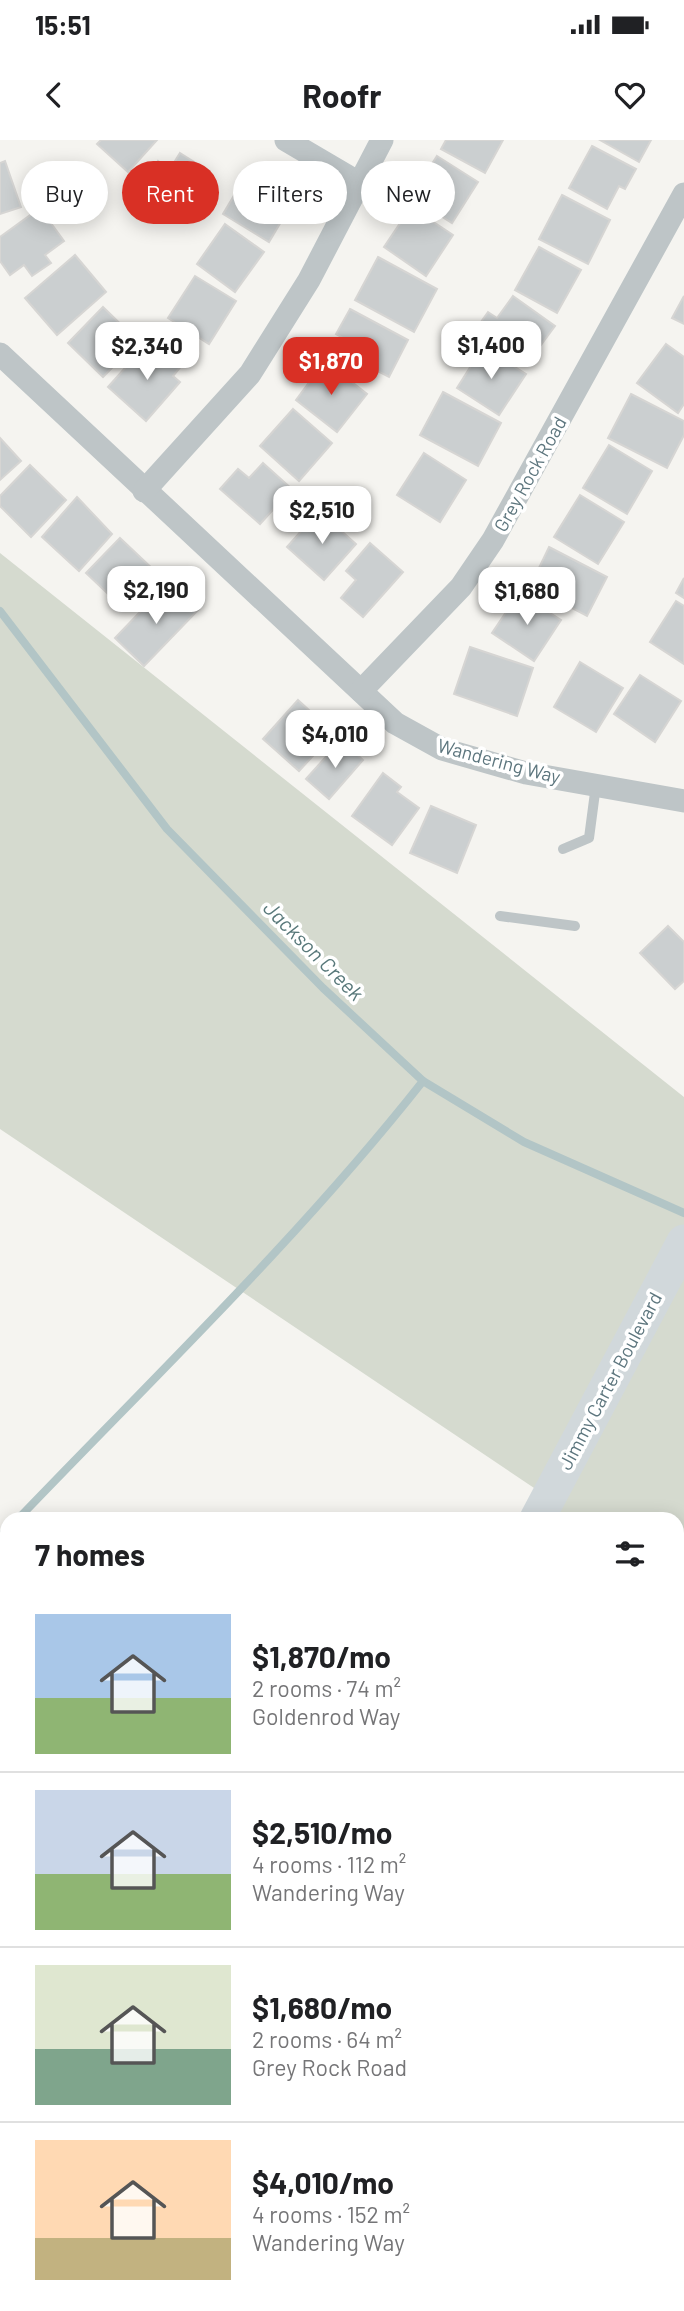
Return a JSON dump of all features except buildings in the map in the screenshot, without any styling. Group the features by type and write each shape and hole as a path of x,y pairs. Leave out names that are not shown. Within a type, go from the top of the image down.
{"main road":[{"name":"Jimmy Carter Boulevard","path":"541,1512 684,1242"}],"street":[{"path":"286,140 359,183"},
{"path":"144,491 250,374 309,280 382,140"},
{"name":"Grey Rock Road","path":"361,691 461,587 493,540 684,194"},
{"name":"Wandering Way","path":"0,354 395,723 442,749 526,773 684,800"}],"lane":[{"path":"563,849 589,838 596,785"},
{"path":"500,916 575,926"}],"shaded area":[{"path":"0,553 684,1097 684,1512 542,1512 549,1498 0,1129"}],"waterway":[{"name":"Jackson Creek","path":"0,611 167,829 323,988 423,1081 524,1142 684,1213"},
{"path":"25,1512 277,1250 376,1139 423,1081"}]}
